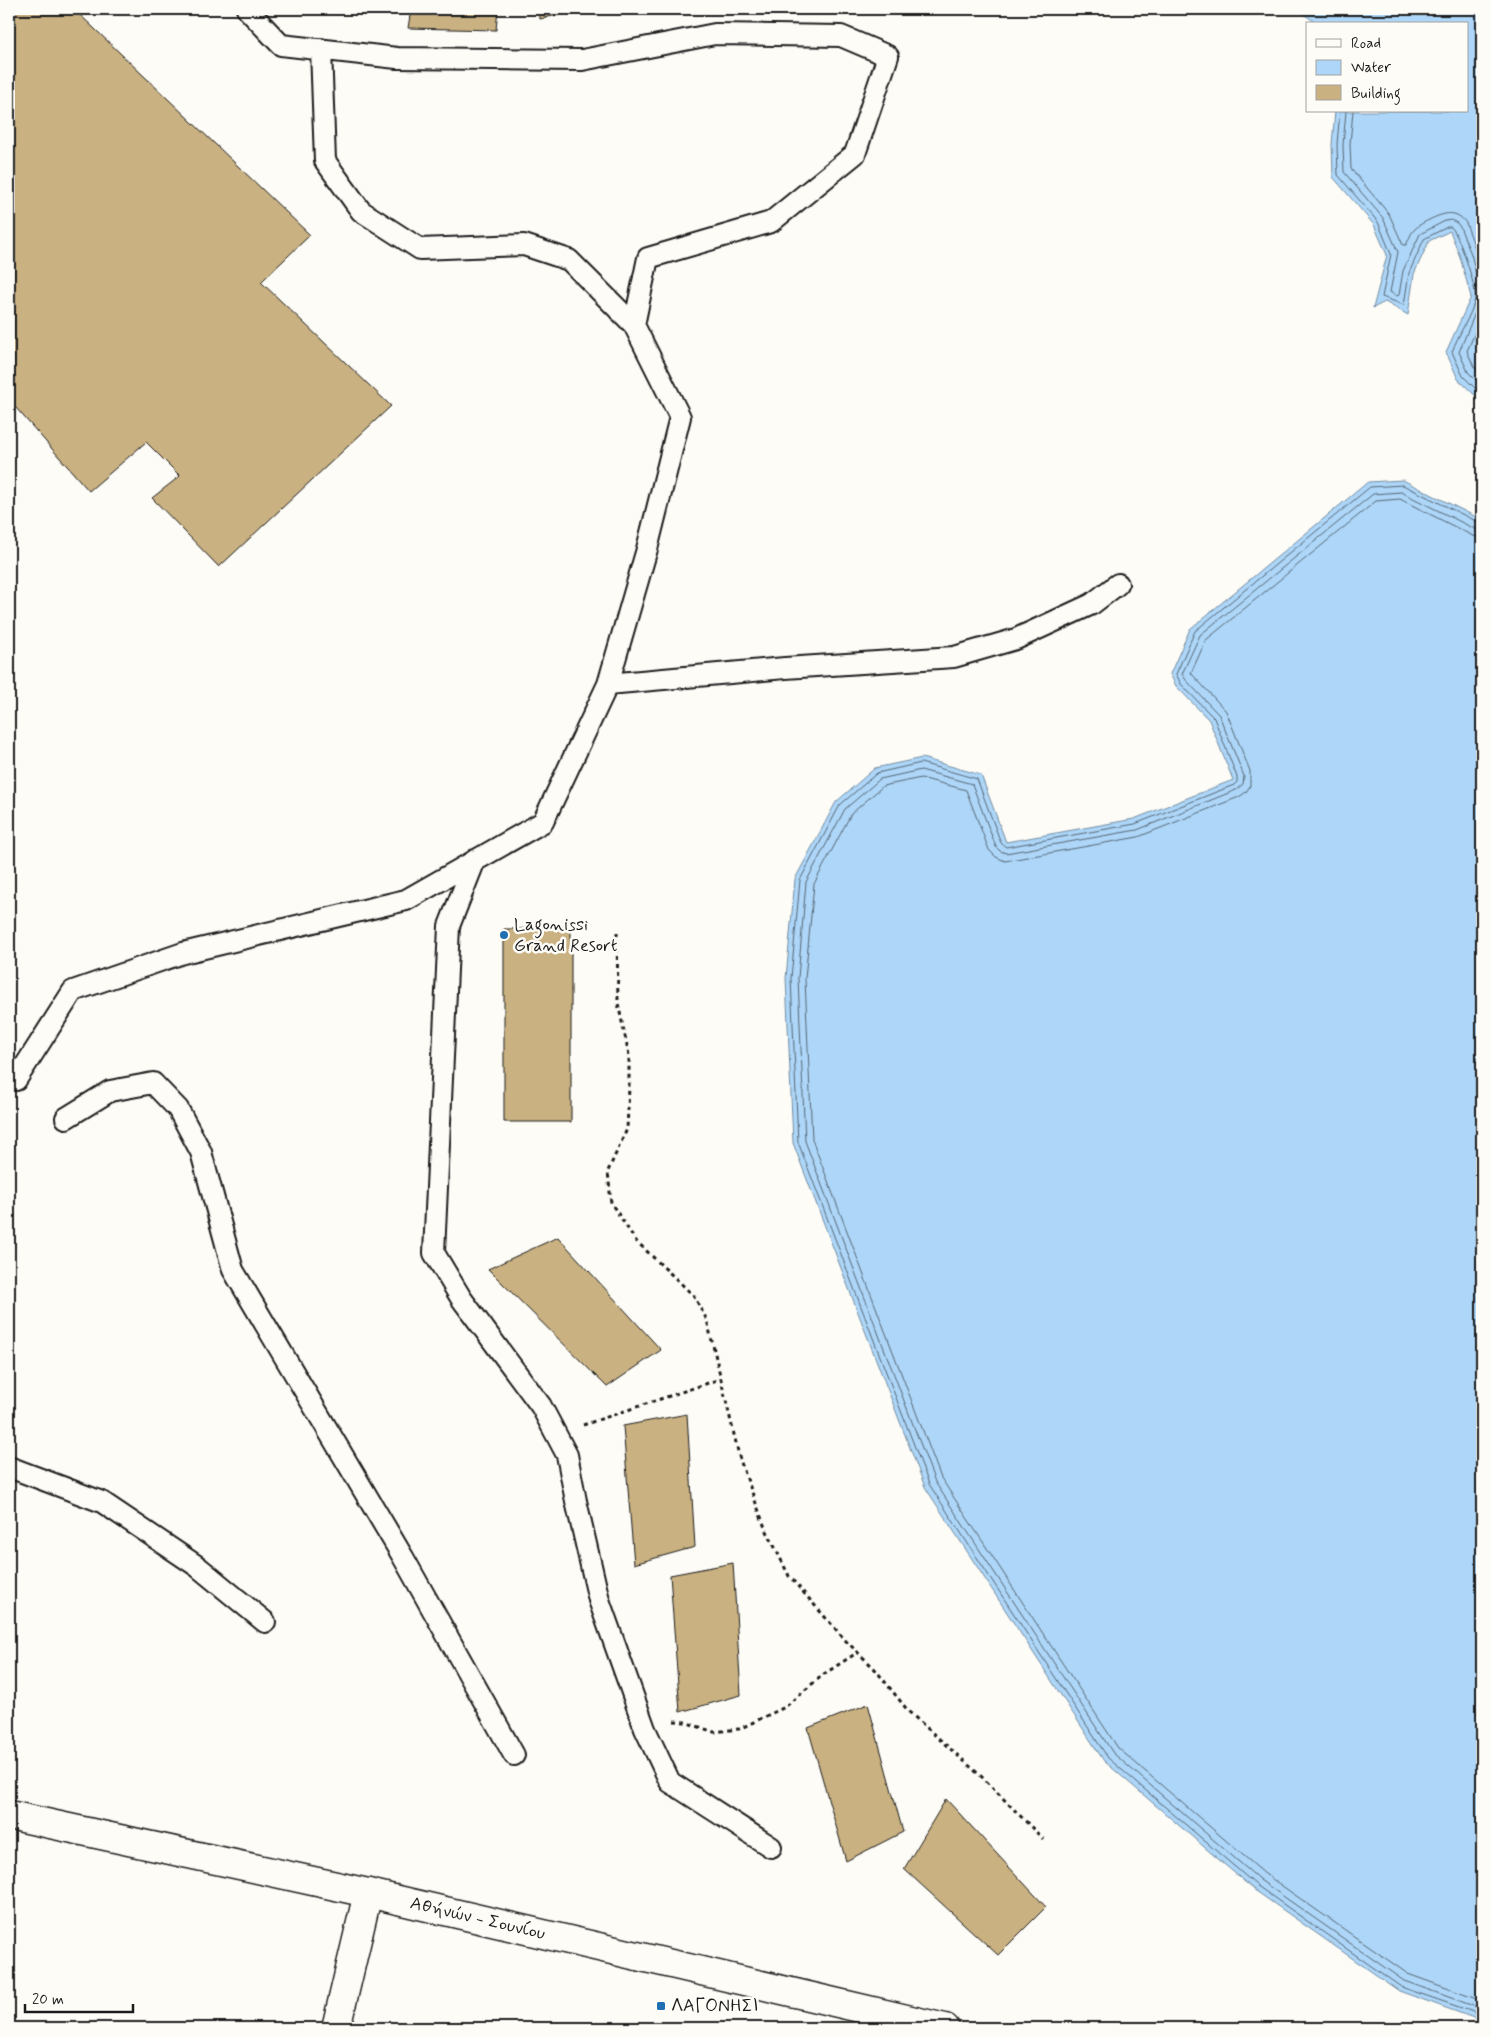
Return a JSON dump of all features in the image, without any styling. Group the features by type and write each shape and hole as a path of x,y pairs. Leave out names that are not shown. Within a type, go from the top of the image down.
{"main road":[{"name":"Αθήνών - Σουνίου","path":"9,1815 368,1893 944,2028"},
{"path":"336,2028 368,1893"}],"lane":[{"path":"247,9 281,45 397,58 582,60 715,34 841,36 888,56 855,154 771,222 648,258 634,325"},
{"path":"16,1080 73,991 183,954 406,900 543,822 608,684 647,549 680,417 634,325 569,260 524,245 420,249 362,210 325,160 321,49"},
{"path":"608,684 785,668 954,657 1016,639 1092,604 1118,584"},
{"path":"476,860 449,926 434,1253 461,1298 541,1406 567,1455 599,1600 646,1729 670,1782 771,1847"},
{"path":"66,1118 110,1091 153,1083 178,1109 201,1152 233,1270 403,1557 514,1755"},
{"path":"9,1467 102,1502 197,1566 265,1622"}],"path":[{"path":"617,932 618,1003 629,1055 629,1087 627,1129 608,1171 611,1203 636,1241 694,1296 707,1320 740,1460 764,1525 789,1576 874,1668 909,1712 983,1778 1043,1839"},
{"path":"556,1434 720,1379"},
{"path":"646,1729 664,1720 685,1722 714,1732 739,1729 785,1708 824,1674 858,1652"}],"water":[{"path":"1296,9 1482,9 1482,402 1458,379 1446,352 1471,297 1460,257 1450,231 1429,241 1414,274 1408,315 1385,302 1373,308 1387,255 1374,225 1333,177 1332,144 1335,112 1468,112 1468,22 1315,22"},
{"path":"1403,480 1482,520 1482,2021 1399,1991 1253,1889 1104,1761 925,1487 793,1143 786,978 795,879 836,802 875,768 922,758 981,775 1006,842 1134,819 1233,780 1209,720 1176,686 1170,674 1190,629 1368,482"}],"building":[{"path":"9,9 74,9 310,235 261,282 391,406 219,567 152,498 180,476 146,442 89,491 9,400"},
{"path":"411,9 498,9 496,30 408,28"},
{"path":"539,9 583,9 540,19"},
{"path":"571,928 571,1122 504,1122 504,929"},
{"path":"558,1237 661,1350 607,1387 488,1269"},
{"path":"687,1414 695,1547 634,1564 623,1426"},
{"path":"733,1563 741,1695 680,1712 670,1575"},
{"path":"868,1704 903,1832 846,1861 808,1728"},
{"path":"946,1799 1046,1907 998,1955 904,1869"}],"place":[{"name":"Lagonissi Grand Resort","path":"504,935"},
{"name":"ΛΑΓΟΝΗΣΙ","path":"661,2006"}]}
